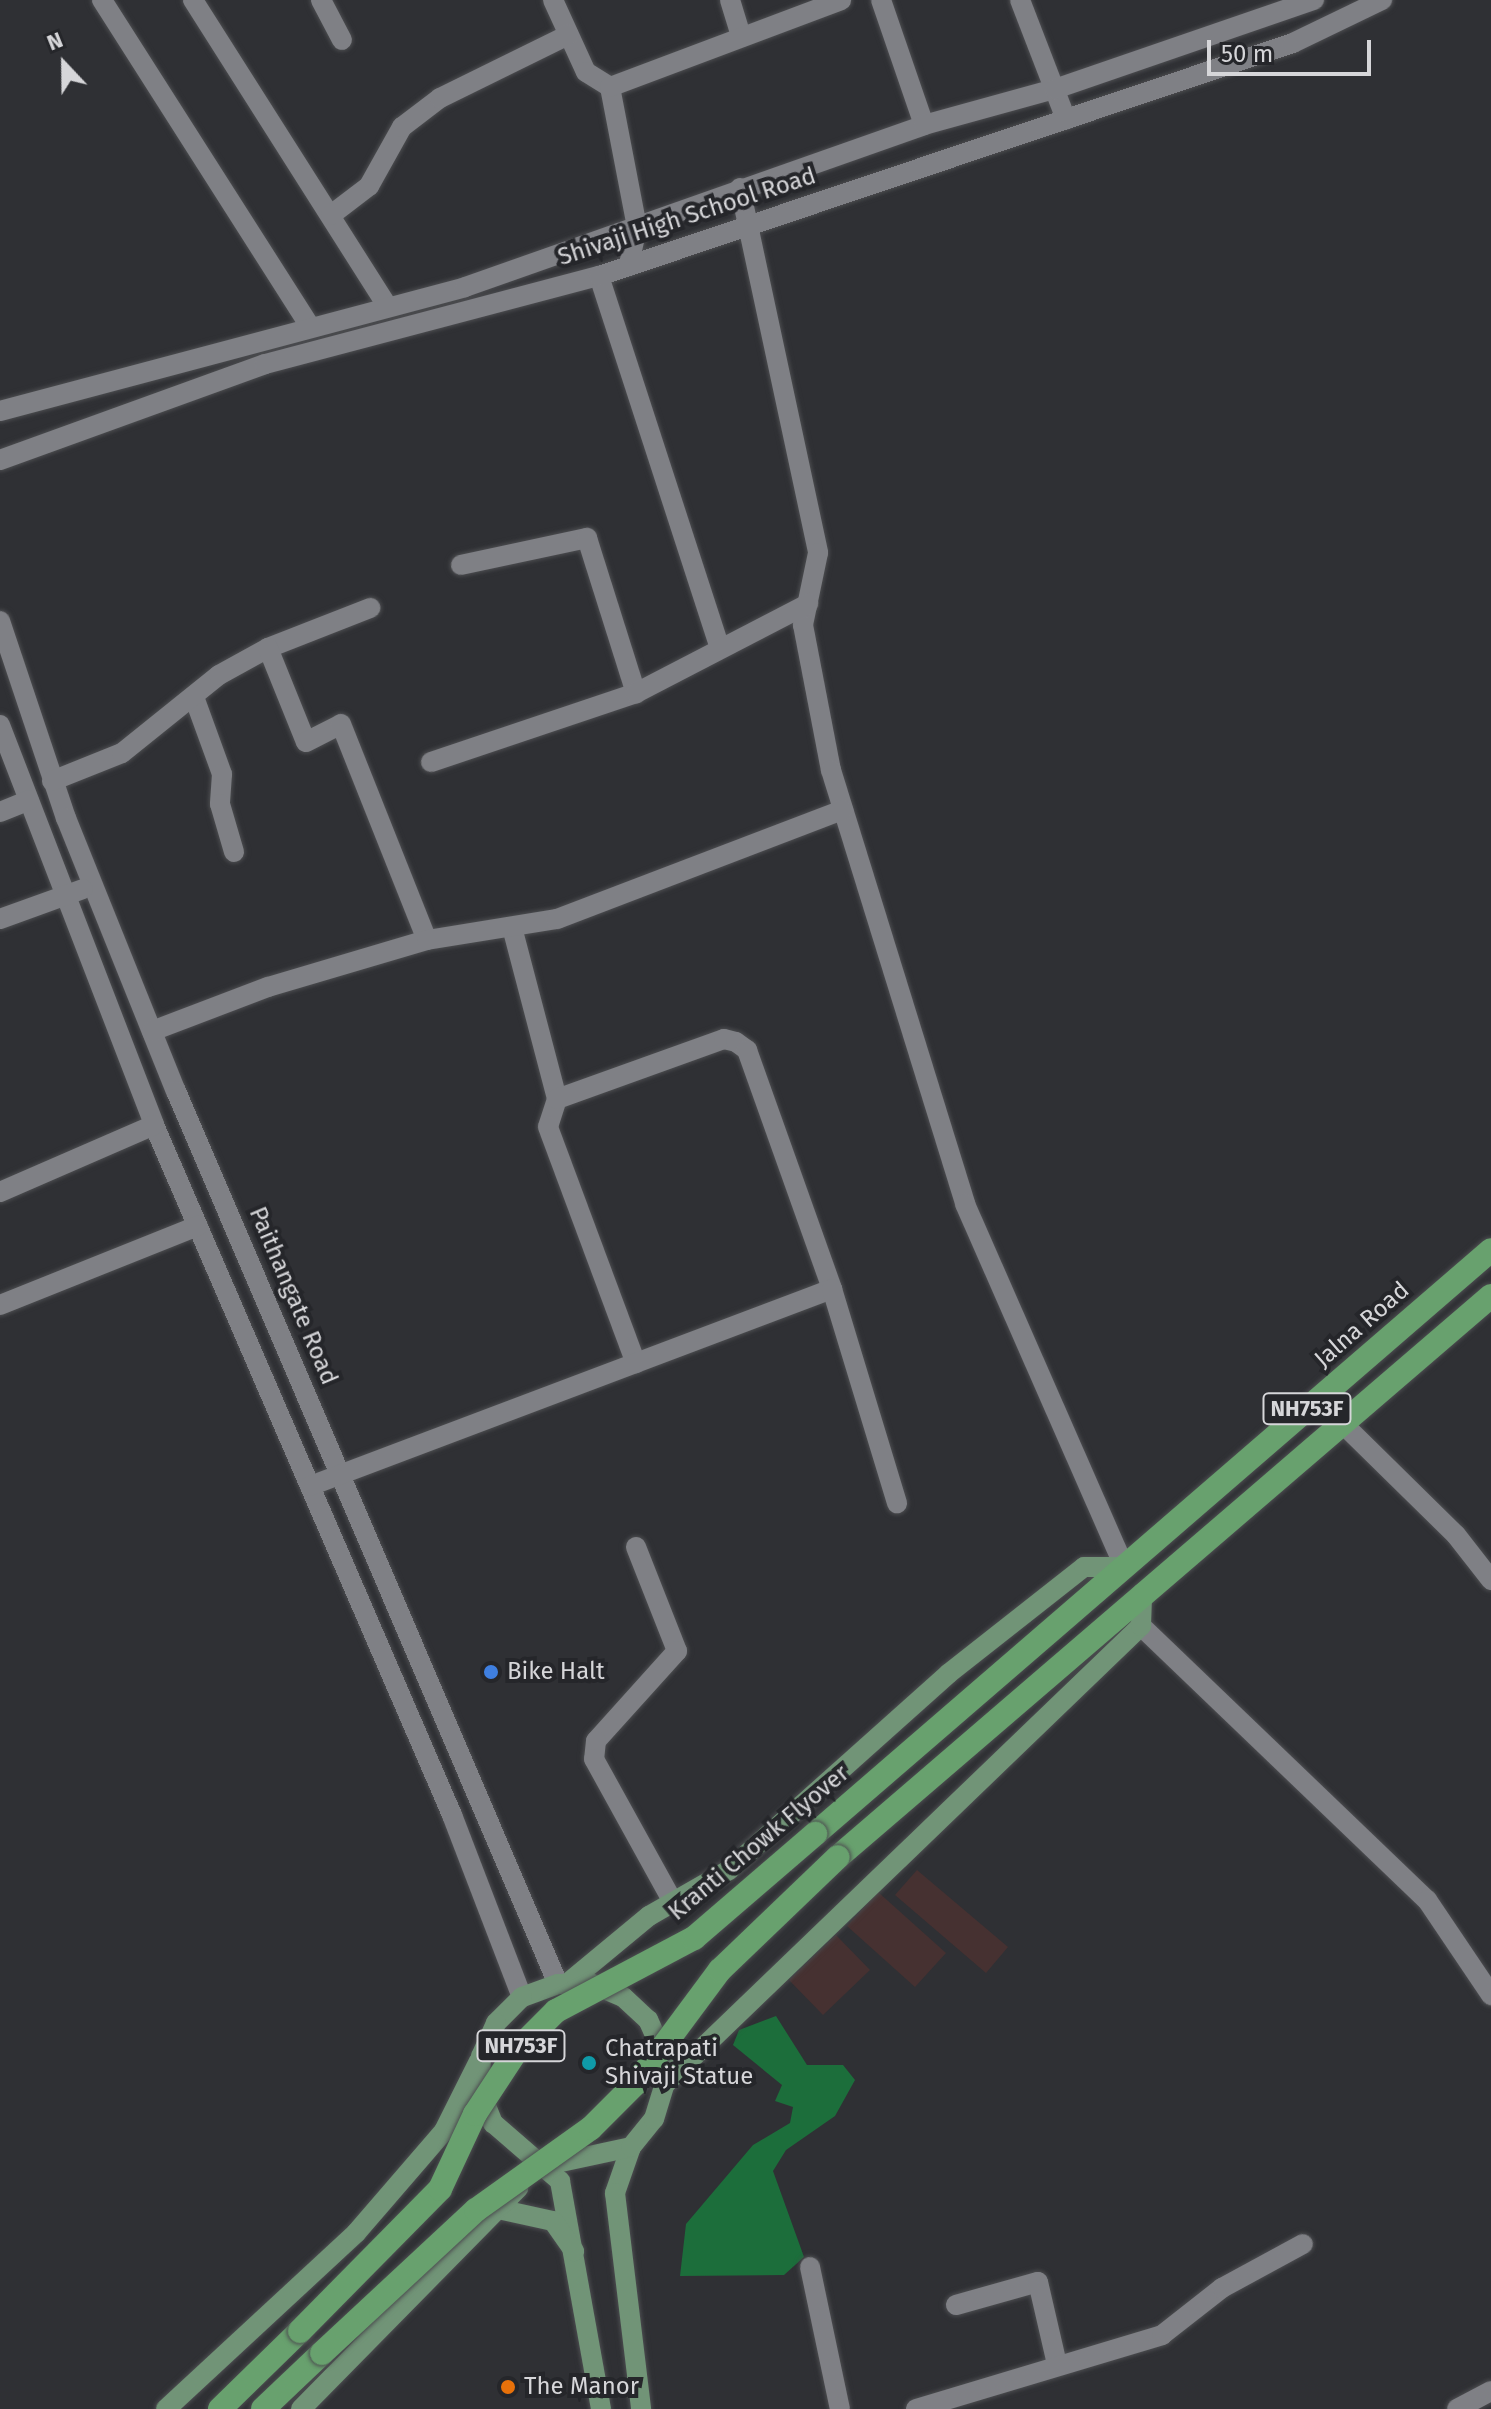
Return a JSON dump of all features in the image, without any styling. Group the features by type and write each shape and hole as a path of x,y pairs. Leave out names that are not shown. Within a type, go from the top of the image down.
{"highway":[{"name":"Jalna Road","path":"1124,1567 1491,1250"},
{"name":"NH753F","path":"263,2409 476,2210 591,2128 636,2083 720,1970 838,1857 1491,1296"},
{"name":"Kranti Chowk Flyover","path":"220,2409 440,2189 475,2114 517,2050 556,2011 694,1938 1124,1567"}],"main road":[{"path":"166,2409 356,2233 444,2131 496,2023 522,1997 563,1983 673,1902 729,1870 948,1674 1084,1567 1124,1567"},
{"path":"665,2084 1141,1626 1142,1593"},
{"path":"563,1983 623,1997 648,2020 662,2051 665,2084 654,2119 631,2147 615,2193 641,2409"},
{"path":"481,2056 480,2091 493,2123 516,2149 545,2163 560,2181 579,2262 601,2409"},
{"path":"301,2409 545,2163 631,2147"},
{"path":"498,2209 553,2221 579,2262"}],"street":[{"path":"102,0 173,122 309,325"},
{"path":"193,0 387,306"},
{"path":"321,0 342,40"},
{"path":"553,0 586,72 610,87 637,227 629,266"},
{"path":"730,0 741,37"},
{"path":"610,87 841,0"},
{"path":"881,0 924,125"},
{"path":"1020,0 1066,119"},
{"name":"Shivaji High School Road","path":"0,411 387,306 637,227 924,125 1055,89 1314,0"},
{"name":"Shivaji High School Road","path":"0,460 265,364 599,276 1293,43 1382,0"},
{"path":"331,215 369,186 402,127 440,98 568,35"},
{"path":"740,188 818,553 803,625 843,810 965,1204 1124,1567"},
{"path":"599,276 719,646"},
{"path":"461,565 587,538 636,693"},
{"path":"431,762 636,693 719,646 808,604"},
{"path":"52,781 122,753 194,697 268,648 370,608"},
{"name":"Paithangate Road","path":"0,621 52,781 152,1031 563,1983"},
{"path":"268,648 306,742 341,724 427,940"},
{"path":"194,697 222,774 220,801 234,852"},
{"path":"0,725 70,893 154,1125 310,1486 522,1997"},
{"path":"0,812 29,800"},
{"path":"152,1031 268,987 427,940 513,931 843,810"},
{"path":"0,919 95,886"},
{"path":"513,931 557,1099 548,1127 636,1363"},
{"path":"557,1099 724,1039 736,1042 747,1050 832,1289 897,1503"},
{"path":"0,1192 154,1125"},
{"path":"0,1305 198,1226"},
{"path":"310,1486 832,1289"},
{"path":"1341,1422 1456,1535 1491,1580"},
{"path":"636,1547 677,1651 596,1741 594,1759 673,1902"},
{"path":"1141,1626 1427,1900 1491,1995"},
{"path":"916,2409 1057,2364 1162,2335 1222,2288 1303,2244"},
{"path":"810,2267 840,2409"},
{"path":"956,2305 1038,2282 1057,2364"},
{"path":"1457,2409 1491,2391"}],"shaded area":[{"path":"917,1870 1008,1947 986,1973 895,1895"},
{"path":"878,1892 946,1953 915,1987 847,1926"},
{"path":"836,1935 870,1970 823,2015 789,1980"}],"green space":[{"path":"776,2016 807,2065 843,2065 855,2080 835,2116 786,2150 773,2171 804,2257 784,2275 680,2276 686,2224 753,2145 790,2123 793,2107 775,2101 782,2085 733,2045 739,2030"}],"place":[{"name":"Bike Halt","path":"491,1672"},
{"name":"Chatrapati Shivaji Statue","path":"589,2063"},
{"name":"The Manor","path":"508,2387"}]}
